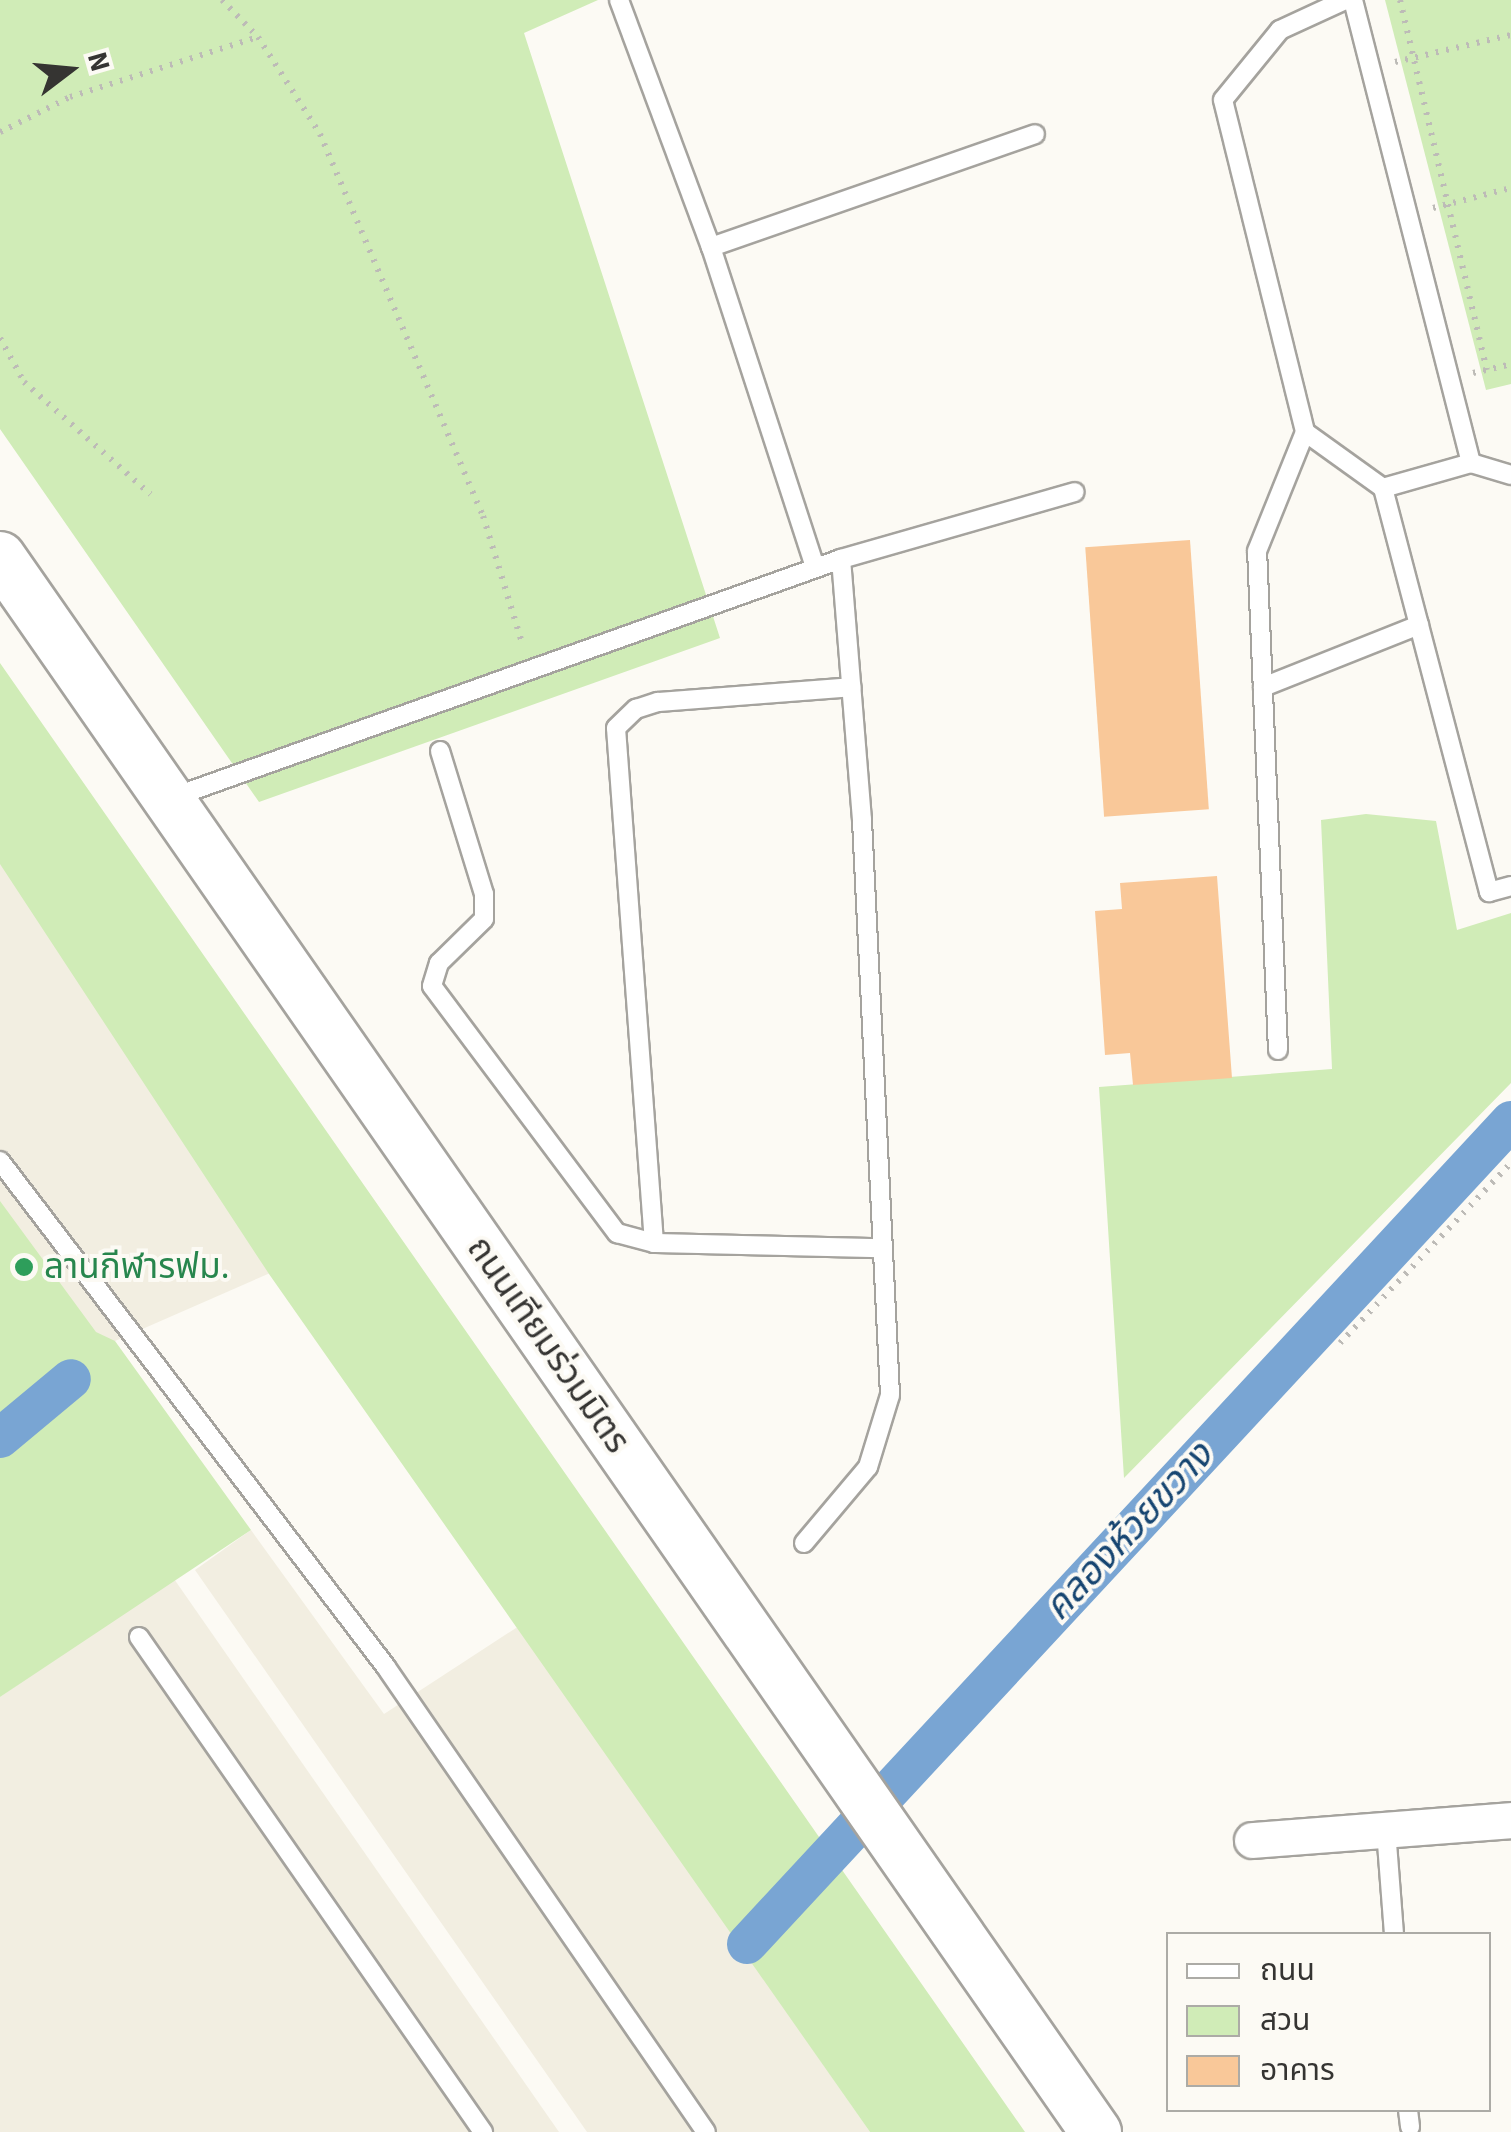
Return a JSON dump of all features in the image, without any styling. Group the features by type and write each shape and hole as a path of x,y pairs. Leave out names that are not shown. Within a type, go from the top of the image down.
{"street":[{"name":"ถนนเทียมร่วมมิตร","path":"0,557 1096,2132"},
{"path":"1252,1840 1511,1820"}],"lane":[{"path":"619,0 711,247 815,568"},
{"path":"1278,1050 1257,551 1305,432 1223,100 1280,30 1345,0"},
{"path":"1352,0 1471,463"},
{"path":"711,247 1034,134"},
{"path":"1305,432 1383,488 1488,892 1511,886"},
{"path":"1383,488 1471,463 1511,476"},
{"path":"168,799 841,559 1075,492"},
{"path":"804,1543 868,1466 884,1432 890,1395 852,687 841,559"},
{"path":"1263,687 1419,625"},
{"path":"654,1243 616,728 636,709 658,702 852,687"},
{"path":"440,751 484,894 484,919 440,963 432,986 616,1233 654,1243 883,1248"},
{"path":"0,1161 386,1667 706,2132"},
{"path":"139,1638 483,2132"},
{"path":"1386,1830 1394,1932"}],"path":[{"path":"222,0 258,37 320,134 483,516 531,670"},
{"path":"1400,0 1487,370"},
{"path":"1370,68 1511,35"},
{"path":"0,132 70,98 258,37"},
{"path":"1408,215 1511,188"},
{"path":"0,338 24,382 150,494"},
{"path":"1450,379 1511,364"},
{"path":"1340,1343 1511,1163"}],"shaded area":[{"path":"0,678 389,1221 115,1341 0,1421"},
{"path":"251,1530 384,1714 519,1626 870,2132 587,2132 195,1570"},
{"path":"172,1576 559,2132 0,2132 0,1697"}],"green space":[{"path":"0,0 598,0 524,33 720,638 259,802 0,429"},
{"path":"1385,0 1511,0 1511,384 1486,390"},
{"path":"0,663 1025,2132 870,2132 269,1274 0,864"},
{"path":"1366,814 1436,821 1457,930 1511,913 1511,1083 1124,1478 1099,1087 1332,1069 1321,820"},
{"path":"0,1201 96,1332 115,1341 251,1530 0,1697"}],"building":[{"path":"1190,540 1209,809 1104,817 1085,547"},
{"path":"1217,876 1232,1078 1133,1085 1130,1053 1105,1055 1095,911 1122,909 1120,883"}],"waterway":[{"name":"คลองห้วยขวาง","path":"747,1944 1511,1121"},
{"path":"0,1438 71,1379"}],"place":[{"name":"ลานกีฬารฟม.","path":"24,1267"}]}
